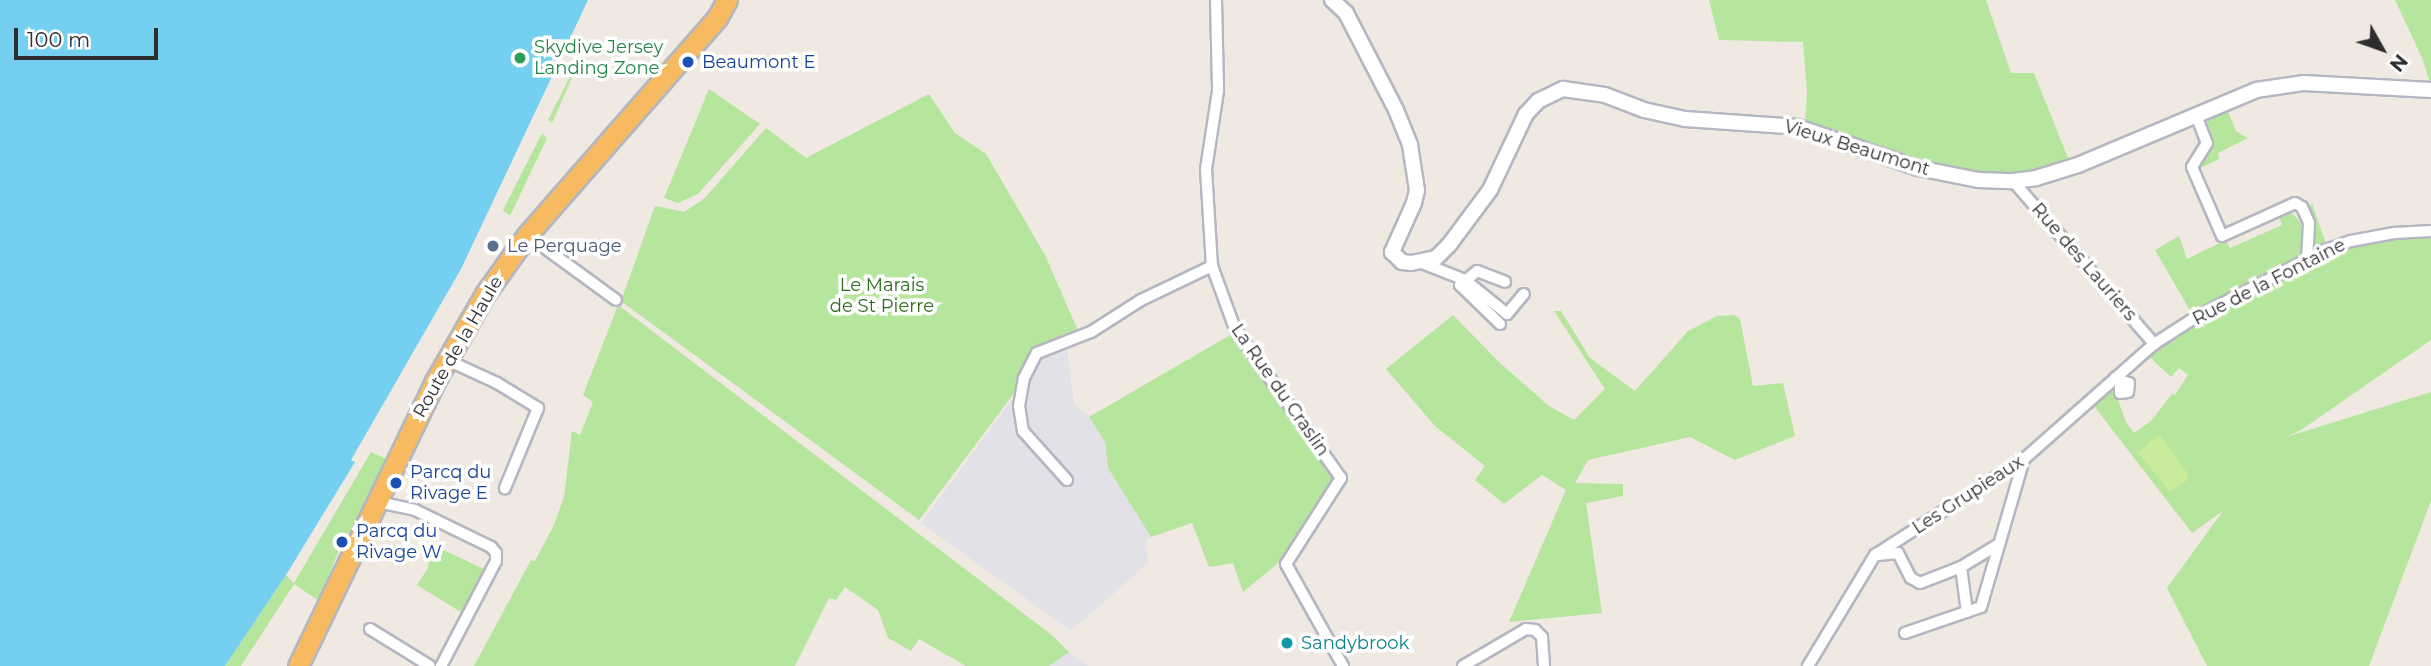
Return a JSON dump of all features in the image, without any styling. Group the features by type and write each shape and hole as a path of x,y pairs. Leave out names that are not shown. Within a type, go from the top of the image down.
{"highway":[{"name":"Route de la Haule","path":"298,666 447,360 485,294 527,236 710,26 727,0"}],"street":[{"name":"La Rue du Craslin","path":"1216,0 1218,91 1206,169 1212,266 1235,328 1341,478 1286,564 1343,666"},
{"path":"1332,0 1346,13 1396,110 1410,145 1417,190 1392,252 1402,262 1422,263 1465,280 1507,314 1524,294"},
{"name":"Vieux Beaumont","path":"1422,263 1443,251 1476,212 1490,190 1526,114 1538,101 1563,89 1605,95 1644,110 1685,119 1798,127 1918,168 1978,180 2013,181 2036,178 2078,165 2256,90 2304,83 2431,90"},
{"path":"2196,115 2207,143 2192,167 2222,236 2295,203 2302,207 2309,223 2307,260"},
{"name":"Rue des Lauriers","path":"2013,181 2154,344"},
{"name":"Rue de la Fontaine","path":"2154,344 2196,317 2307,260 2351,241 2394,233 2431,231"},
{"path":"527,236 616,300"},
{"path":"1067,480 1023,431 1019,406 1024,378 1037,354 1091,332 1141,300 1212,266"},
{"path":"1500,324 1460,285 1477,271 1505,282"},
{"name":"Les Grupieaux","path":"1808,666 1875,555 2024,459 2154,344"},
{"path":"447,360 497,383 538,408 505,488"},
{"path":"1905,633 1981,607 2024,459"},
{"path":"378,502 415,510 486,545 496,553 496,561 441,666"},
{"path":"1875,555 1898,553 1911,578 1920,583 1961,567 2000,544"},
{"path":"1961,567 1967,612"},
{"path":"370,629 430,666"},
{"path":"1464,666 1526,629 1535,630 1542,637 1544,666"}],"shaded area":[{"path":"1067,348 1074,404 1089,417 1105,442 1108,468 1151,537 1146,541 1148,563 1071,631 921,523 1041,360"},
{"path":"1069,652 1088,666 1049,666"}],"green space":[{"path":"1709,0 1986,0 2011,73 2034,73 2070,163 2014,178 1945,169 1805,126 1807,92 1803,42 1719,40"},
{"path":"2395,0 2431,0 2431,87 2423,60"},
{"path":"589,39 552,123 548,120"},
{"path":"709,89 760,124 698,194 678,203 664,198"},
{"name":"Le Marais de St Pierre","path":"929,94 955,133 986,154 1045,255 1079,333 1032,351 1015,392 919,520 621,301 655,206 684,212 704,199 766,128 806,158"},
{"path":"2227,109 2236,131 2248,138 2218,153 2219,159 2200,168 2212,146 2207,123 2210,118"},
{"path":"542,133 547,138 510,216 503,210"},
{"path":"2312,203 2327,247 2313,254 2314,224 2309,208"},
{"path":"2291,213 2299,220 2303,230 2300,259 2191,312 2155,250 2179,236 2187,259 2226,240 2230,248 2282,225 2279,217"},
{"path":"2431,231 2431,340 2301,430 2283,438 2431,392 2431,501 2369,666 2207,666 2167,588 2223,511 2192,533 2094,406 2107,392 2115,392 2126,422 2134,433 2151,421 2172,394 2175,395 2188,375 2179,368 2171,377 2146,353 2154,344 2326,250"},
{"path":"618,305 1053,636 1069,652 1049,666 966,666 919,639 911,651 888,638 878,610 845,587 836,600 829,598 795,666 474,666 531,560 535,561 554,525 564,497 572,431 580,435 593,402 583,395"},
{"path":"1554,311 1561,311 1590,358 1635,391 1688,331 1717,316 1734,315 1740,319 1753,386 1783,383 1795,436 1735,460 1690,437 1588,460 1575,483 1623,484 1623,496 1586,503 1602,613 1509,622 1566,490 1542,475 1504,504 1475,480 1485,466 1435,426 1386,369 1453,315 1500,363 1549,406 1574,420 1605,389"},
{"path":"1232,334 1334,480 1283,559 1243,592 1233,563 1209,567 1192,523 1151,537 1108,468 1105,442 1089,417"},
{"path":"2156,436 2160,436 2188,474 2186,481 2170,492 2138,453"},
{"path":"371,452 389,460 358,520 342,542 319,601 294,584 241,666 225,666 286,575 294,583"},
{"path":"439,548 484,569 464,614 417,585 428,568 430,552"}],"water":[{"path":"0,0 588,0 461,269 351,460 355,462 286,575 225,666 0,666"}],"place":[{"name":"Skydive Jersey Landing Zone","path":"520,58"},
{"name":"Beaumont E","path":"688,62"},
{"name":"Le Perquage","path":"493,246"},
{"name":"Parcq du Rivage E","path":"396,483"},
{"name":"Parcq du Rivage W","path":"342,542"},
{"name":"Sandybrook","path":"1287,643"}]}
